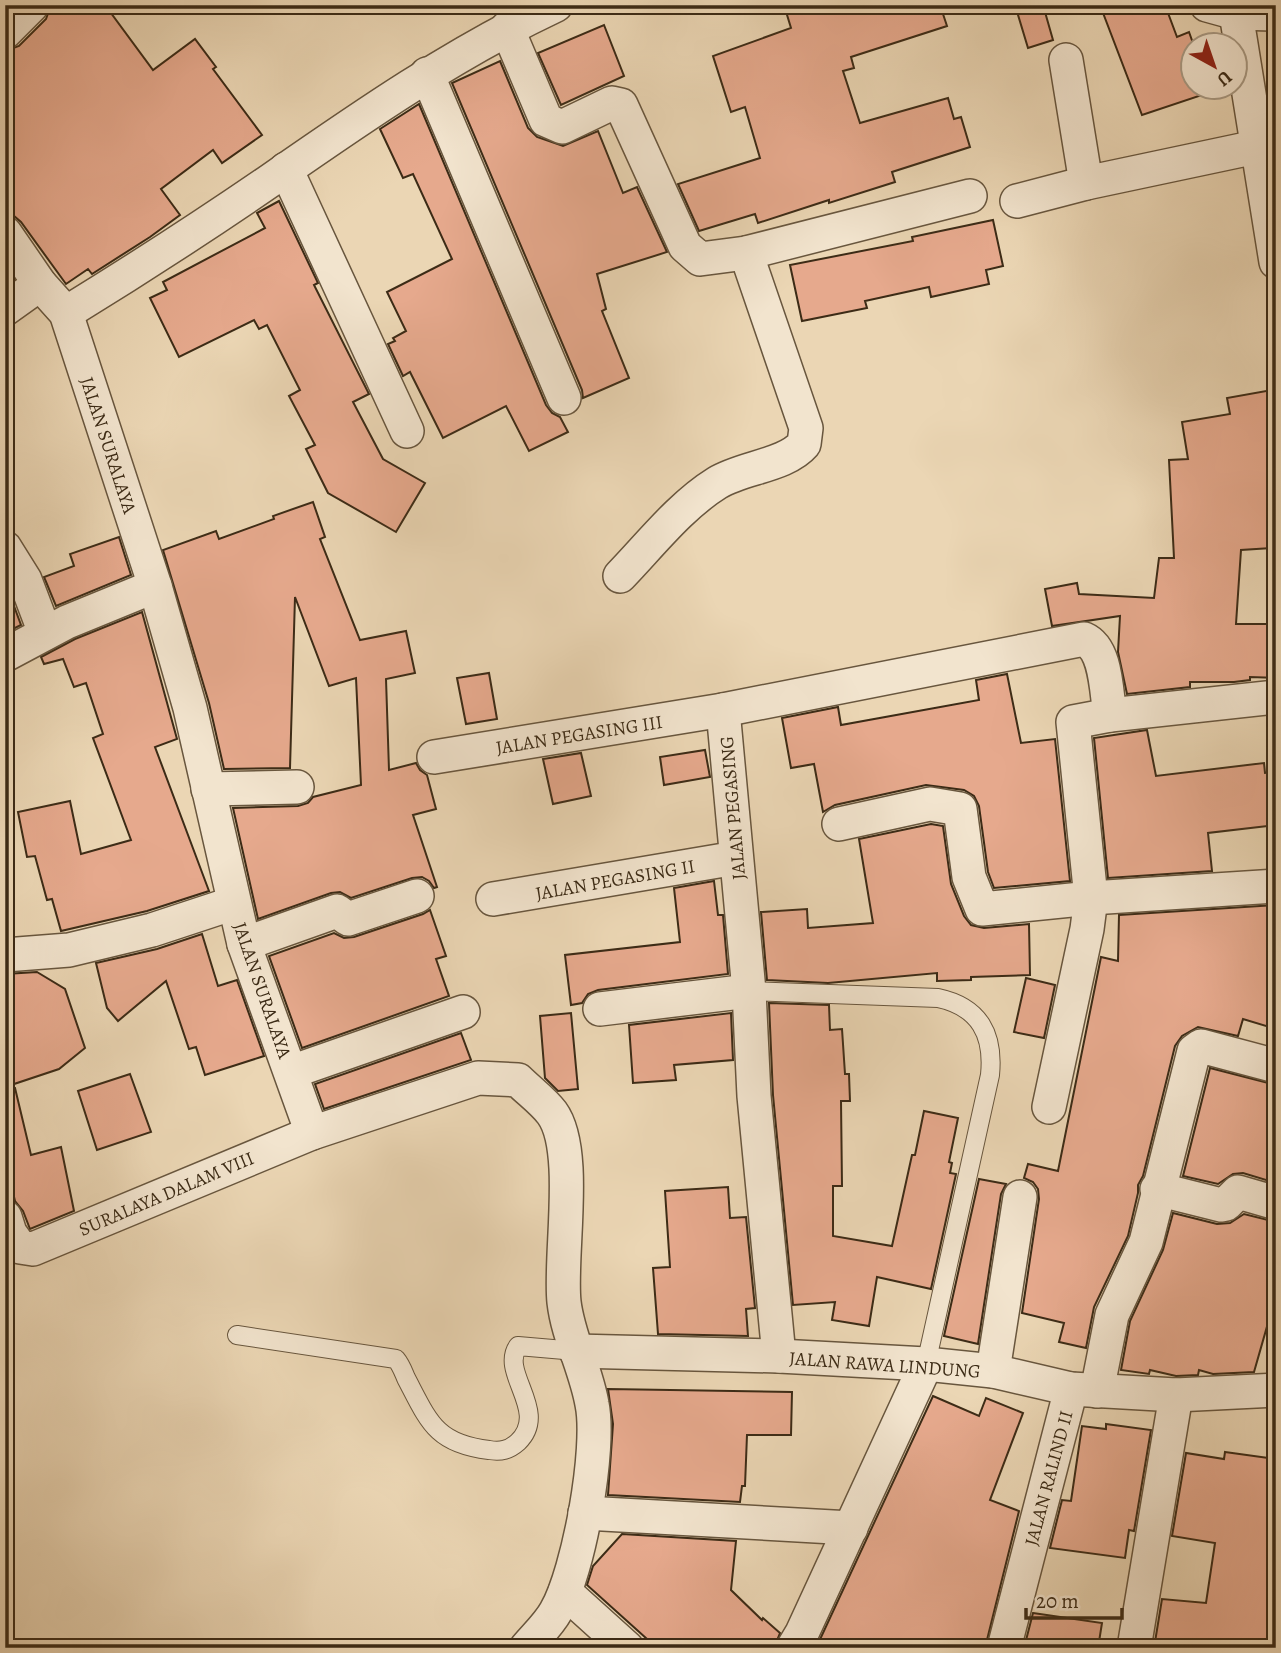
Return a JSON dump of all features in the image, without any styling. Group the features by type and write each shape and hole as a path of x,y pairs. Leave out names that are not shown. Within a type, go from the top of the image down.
{"street":[{"path":"5,32 33,5"},
{"path":"5,233 40,284 66,313 167,251 427,74 507,28 556,5"},
{"path":"1276,13 1222,9 1256,147 1276,262"},
{"path":"507,28 546,120 562,127 612,103 621,105 685,246 700,259 746,253 970,196"},
{"path":"1066,60 1086,183"},
{"path":"427,74 564,398"},
{"path":"1017,201 1086,183 1256,147"},
{"path":"286,169 407,431"},
{"path":"620,576 699,495 720,481 791,456 804,444 806,428 746,253"},
{"path":"5,309 40,284"},
{"name":"JALAN SURALAYA","path":"66,313 155,586 190,708 244,944 312,1133"},
{"path":"5,548 25,580 45,633"},
{"path":"5,655 45,633 155,586"},
{"name":"JALAN PEGASING","path":"779,1356 754,1096 749,991 723,710 1084,639 1091,642 1100,653 1110,715"},
{"path":"1049,1107 1087,929 1091,898 1073,722 1110,715 1276,697"},
{"name":"JALAN PEGASING III","path":"434,757 723,710"},
{"path":"208,789 297,787"},
{"path":"839,824 930,804 960,809 969,877 982,909 1091,898 1276,886"},
{"name":"JALAN PEGASING II","path":"494,900 736,858"},
{"path":"244,944 337,911 348,919 417,896"},
{"path":"5,955 69,950 152,930 234,903"},
{"path":"600,1009 749,991"},
{"path":"291,1072 463,1012"},
{"name":"JALAN RALIND II","path":"1004,1648 1084,1390 1112,1315 1146,1242 1157,1189 1194,1051 1201,1046 1276,1066"},
{"name":"SURALAYA DALAM VIII","path":"5,1217 10,1233 20,1247 33,1249 312,1133 478,1078 518,1080 553,1114 564,1146 564,1301 596,1427 586,1513 565,1592 556,1612 526,1648"},
{"path":"1157,1189 1221,1205 1238,1192 1276,1203"},
{"path":"993,1371 1020,1197"},
{"name":"JALAN RAWA LINDUNG","path":"576,1351 779,1356 926,1364 993,1371 1084,1390 1176,1395 1276,1390"},
{"path":"793,1648 926,1364"},
{"path":"1134,1648 1176,1395"},
{"path":"586,1513 851,1528"},
{"path":"565,1592 627,1648"}],"lane":[{"path":"749,991 938,998 964,1007 986,1035 992,1054 990,1075 926,1364"},
{"path":"237,1335 396,1359 439,1433 453,1443 491,1451 505,1451 526,1433 529,1407 515,1370 515,1352 519,1346 576,1351"}],"building":[{"path":"51,5 105,5 153,70 195,39 216,67 213,69 262,135 222,163 213,150 161,189 180,215 92,274 88,269 66,284 21,222 14,216 5,214 5,51 19,46 46,19"},
{"path":"784,5 940,5 947,26 851,57 854,68 843,71 860,123 948,98 954,119 961,117 970,147 892,172 895,182 829,203 829,200 758,223 755,214 699,231 678,184 760,158 745,107 731,112 713,56 791,28"},
{"path":"1015,5 1043,5 1053,40 1028,48"},
{"path":"1100,5 1165,5 1177,37 1180,36 1181,102 1142,115"},
{"path":"604,25 624,76 561,105 538,53"},
{"path":"500,61 528,128 537,137 563,146 598,131 623,193 637,187 667,252 597,274 606,309 602,311 629,378 583,398 582,390 452,83"},
{"path":"419,104 546,405 552,413 560,417 568,432 529,451 506,406 443,438 410,372 403,376 388,344 406,331 387,292 452,259 413,174 403,178 380,129"},
{"path":"279,201 318,283 314,285 369,394 353,402 383,459 425,483 396,532 328,493 306,449 315,445 289,396 300,390 267,325 259,329 254,320 179,357 150,298 167,290 163,282 265,228 257,213"},
{"path":"993,220 1003,266 986,270 989,284 931,297 929,287 865,301 867,308 802,321 790,265 913,241 912,237"},
{"path":"1272,390 1276,410 1276,507 1271,507 1273,548 1241,550 1236,624 1276,624 1276,678 1250,677 1250,680 1234,682 1190,682 1190,687 1127,694 1118,652 1120,616 1052,626 1045,589 1077,583 1079,594 1154,598 1159,558 1174,558 1169,460 1188,459 1182,422 1230,414 1227,398"},
{"path":"313,502 325,537 320,539 360,640 406,631 415,673 386,679 389,770 416,763 427,775 436,809 413,815 437,887 434,888 422,877 412,878 351,898 340,892 331,893 258,919 233,808 298,806 308,803 313,797 361,785 356,678 329,686 295,597 290,768 224,769 209,703 163,550 216,531 219,539"},
{"path":"119,537 131,575 56,606 44,577 74,566 70,554"},
{"path":"8,590 21,625 5,633 5,591"},
{"path":"142,612 177,739 155,747 209,891 147,911 61,931 52,899 47,900 35,856 27,857 18,812 70,801 81,854 131,840 93,738 103,734 86,683 74,687 63,659 44,664 41,657 75,639"},
{"path":"489,673 497,719 466,724 457,678"},
{"path":"1007,674 1021,743 1055,739 1070,881 994,888 988,872 979,806 974,796 964,790 926,785 835,805 823,812 814,764 791,768 782,718 838,707 841,725 979,700 976,680"},
{"path":"1147,730 1156,776 1264,763 1265,773 1276,772 1276,825 1208,833 1212,871 1108,878 1094,738"},
{"path":"705,750 710,777 664,785 660,757"},
{"path":"581,753 591,796 553,804 543,759"},
{"path":"931,824 943,826 951,884 964,916 971,925 984,928 1029,924 1030,975 937,981 937,973 828,983 767,980 761,912 807,909 808,928 873,923 859,839"},
{"path":"714,881 718,915 723,915 728,974 598,990 588,994 582,1003 571,1005 565,955 680,942 674,888"},
{"path":"1276,905 1276,1029 1243,1019 1238,1036 1198,1027 1182,1036 1175,1046 1143,1176 1138,1185 1128,1236 1094,1307 1086,1348 1059,1342 1064,1323 1022,1313 1039,1199 1038,1189 1033,1182 1024,1178 1028,1164 1058,1171 1101,957 1118,961 1119,915"},
{"path":"430,910 446,956 436,959 449,996 302,1048 269,956 334,933 344,938 354,937"},
{"path":"202,934 218,986 237,980 264,1056 205,1075 196,1047 189,1049 166,981 118,1021 107,1008 96,963 157,949"},
{"path":"37,972 65,989 85,1048 59,1069 5,1087 5,974"},
{"path":"1026,978 1055,985 1044,1038 1014,1032"},
{"path":"769,1003 829,1005 830,1030 842,1029 850,1101 841,1101 842,1186 833,1186 833,1236 892,1246 924,1111 958,1118 949,1162 952,1163 950,1173 956,1174 931,1289 877,1277 869,1326 832,1320 835,1302 793,1305 773,1095"},
{"path":"571,1013 578,1089 558,1091 545,1078 540,1016"},
{"path":"731,1013 733,1060 674,1065 676,1080 633,1083 629,1025"},
{"path":"461,1033 471,1060 324,1109 315,1084"},
{"path":"1210,1068 1276,1085 1276,1183 1243,1173 1233,1174 1218,1184 1183,1176"},
{"path":"130,1074 151,1132 97,1150 78,1091"},
{"path":"15,1088 31,1155 61,1147 74,1211 30,1229 23,1211 15,1201 5,1160 5,1089"},
{"path":"979,1179 1006,1184 1001,1194 978,1344 944,1336"},
{"path":"728,1187 730,1218 746,1217 755,1308 746,1309 748,1336 658,1334 653,1268 670,1267 665,1191"},
{"path":"1173,1213 1217,1224 1230,1223 1244,1214 1276,1222 1276,1295 1254,1372 1213,1374 1199,1370 1198,1375 1176,1376 1150,1370 1149,1374 1121,1370 1130,1321 1163,1250"},
{"path":"608,1389 792,1392 791,1435 747,1435 745,1486 742,1486 740,1502 608,1495 613,1424"},
{"path":"933,1396 979,1416 986,1398 1023,1413 990,1500 1019,1511 985,1648 816,1648"},
{"path":"1106,1424 1151,1430 1134,1531 1129,1530 1125,1558 1050,1548 1062,1500 1071,1501 1082,1426 1106,1429"},
{"path":"1225,1452 1276,1459 1276,1648 1154,1648 1162,1599 1206,1603 1215,1543 1172,1536 1186,1453 1224,1459"},
{"path":"622,1534 736,1541 731,1590 762,1620 763,1618 780,1633 774,1648 657,1648 587,1585 593,1566"},
{"path":"1033,1613 1102,1623 1098,1648 1024,1648"}]}
